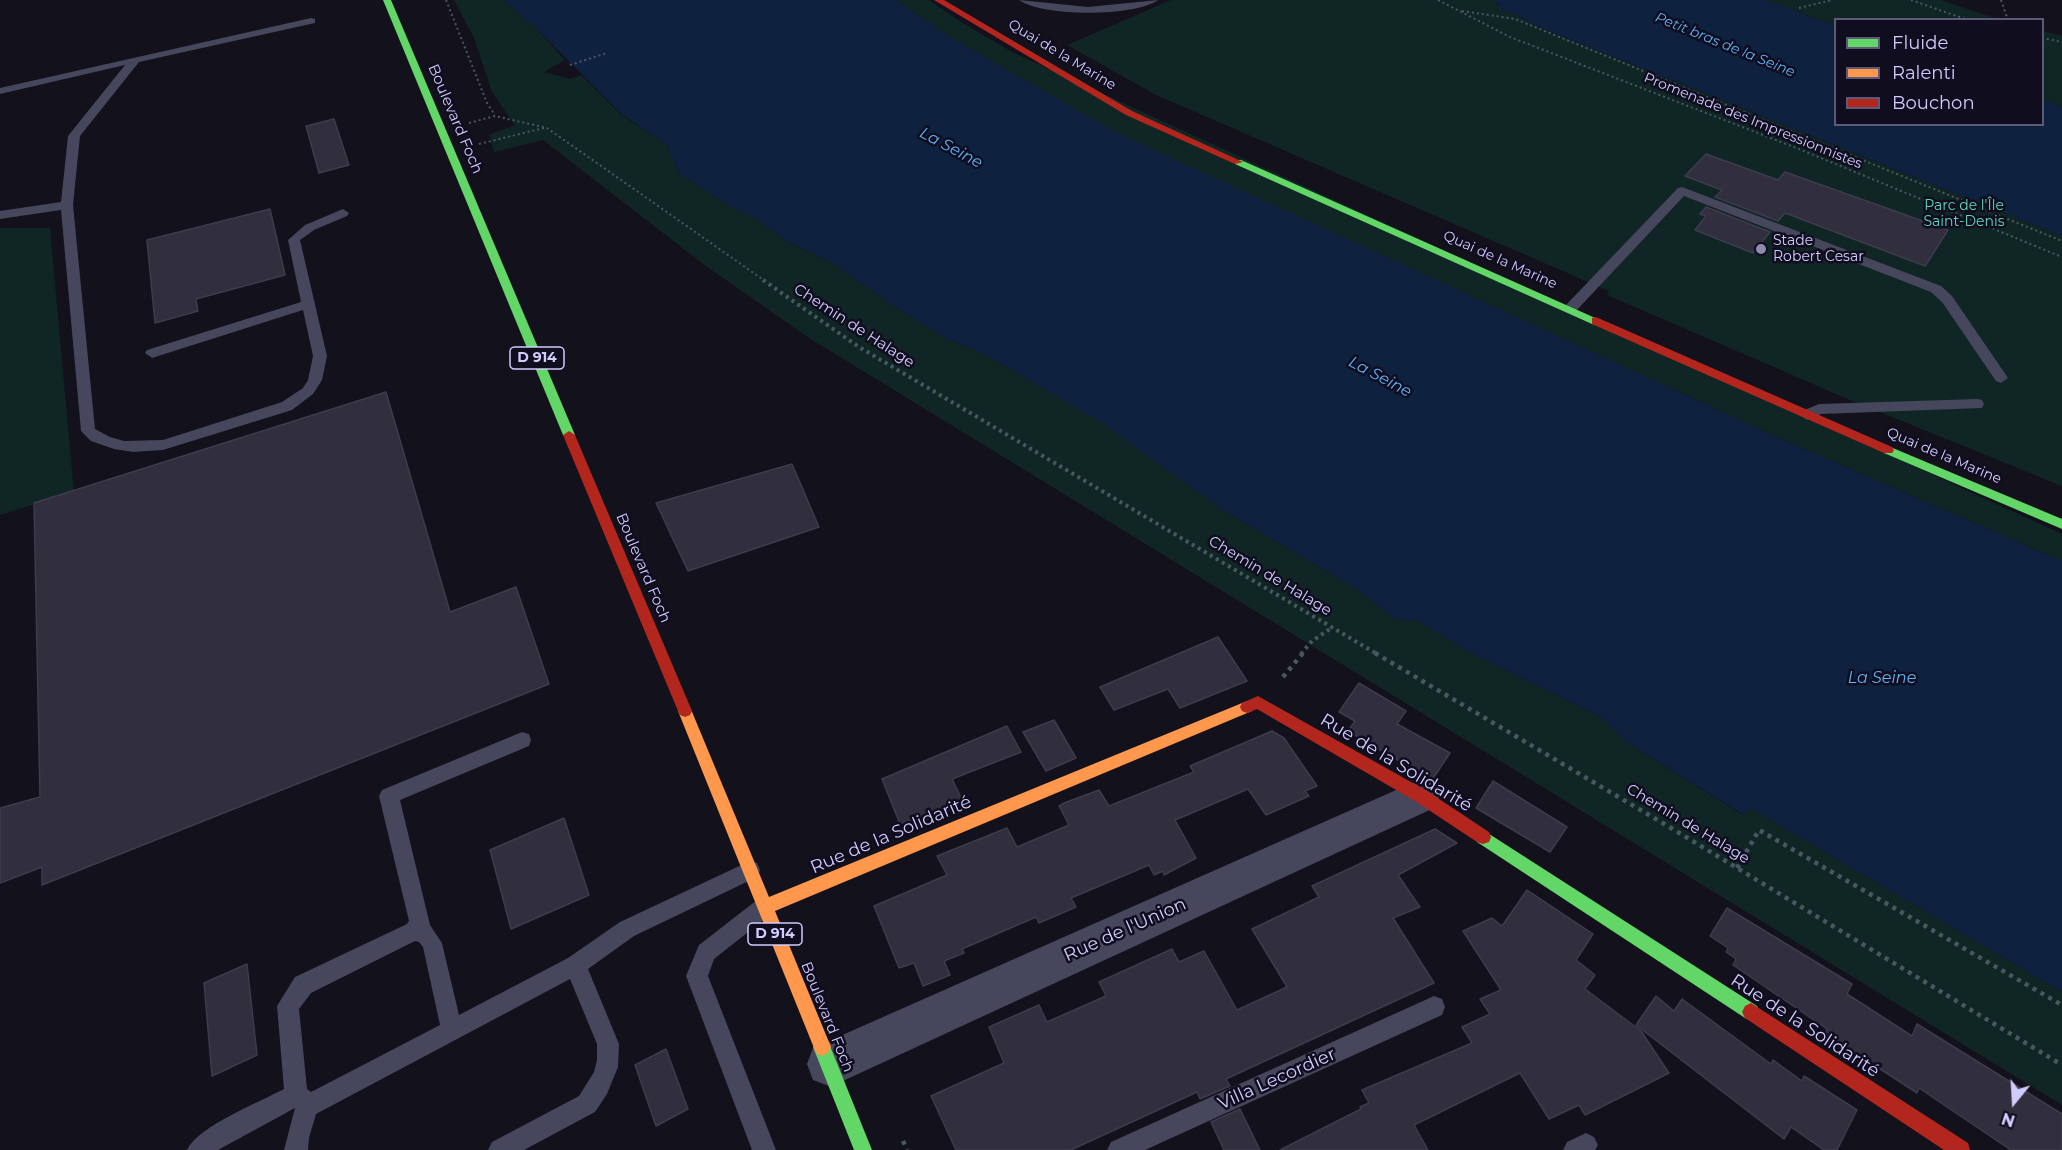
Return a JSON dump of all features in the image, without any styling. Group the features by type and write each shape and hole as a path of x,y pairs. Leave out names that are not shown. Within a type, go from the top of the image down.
{"street":[{"name":"Boulevard Foch","path":"387,0 750,870 863,1150"},
{"name":"Quai de la Marine","path":"938,0 1129,113 1807,415 2062,524"},
{"name":"Rue de la Solidarité","path":"764,907 1258,702 1421,796 1961,1150"},
{"name":"Rue de l'Union","path":"829,1064 1421,796"}],"lane":[{"path":"1024,0 1068,9 1110,9 1153,0"},
{"path":"0,91 311,21"},
{"path":"135,60 74,136 67,205 88,431 99,440 127,446 162,445 287,406 298,399 315,380 320,357 294,240 297,235 309,228 343,213"},
{"path":"1570,309 1682,191 1936,289 1947,299 2001,378"},
{"path":"0,215 67,205"},
{"path":"152,353 309,304"},
{"path":"1807,415 1819,409 1977,404"},
{"path":"296,1150 302,1099 288,1006 294,995 303,985 414,931 420,923 389,796 522,740"},
{"path":"199,1150 216,1137 302,1099 316,1103 575,964 627,928 750,870"},
{"path":"764,907 706,952 697,976 764,1150"},
{"path":"414,931 425,933 432,943 453,1030"},
{"path":"500,1150 587,1104 606,1074 609,1051 575,964"},
{"name":"Villa Lecordier","path":"1119,1150 1434,1007"}],"path":[{"path":"446,0 487,104 495,116"},
{"name":"Promenade des Impressionnistes","path":"1438,0 1510,37 1799,149 2062,257"},
{"path":"1799,8 1832,0"},
{"path":"1911,0 1962,18"},
{"path":"2001,0 2007,18"},
{"path":"1459,11 1515,19 2062,241"},
{"path":"2044,38 2062,42"},
{"path":"570,64 607,53"},
{"name":"Chemin de Halage","path":"471,123 495,116 547,128 859,347 1737,868 2062,1065"},
{"path":"478,144 547,128"},
{"path":"1285,676 1312,641 1333,627"},
{"path":"1737,868 1759,830 2062,1005"}],"green space":[{"path":"454,0 503,0 535,27 565,60 544,72 570,79 581,75 621,115 667,145 679,173 724,203 756,219 788,242 834,264 900,310 944,337 986,355 1103,423 1223,510 1358,590 1394,619 1418,621 1469,652 1603,718 1626,742 1743,815 1750,808 2062,992 2062,1105 809,338 703,264 543,140 494,152 489,135 515,125 492,92 474,38"},
{"path":"896,0 929,0 1014,53 2062,534 2062,561 1779,438 1114,132 950,37"},
{"name":"Stade Robert Cesar","path":"1171,0 1493,0 1500,6 1500,10 1513,13 1534,25 2062,236 2062,486 1850,400 1607,295 1609,291 1156,95 1067,45"},
{"path":"1766,0 1941,0 1994,18 1834,18 1834,26"},
{"path":"2044,31 2062,36 2062,107 2044,100"},
{"path":"0,228 50,228 74,492 0,515"}],"water":[{"name":"La Seine","path":"503,0 896,0 950,37 1115,132 1779,438 2062,561 2062,992 1750,808 1744,815 1626,742 1603,718 1469,652 1418,621 1394,619 1358,590 1223,510 1102,423 986,355 944,337 900,310 834,264 788,242 756,219 724,203 679,173 667,145 621,114 535,27"},
{"name":"Petit bras de la Seine","path":"1493,0 1766,0 1834,26 1834,126 2044,126 2044,100 2062,107 2062,236 1534,25 1513,13 1500,10 1500,5"}],"building":[{"path":"334,119 349,165 319,173 306,126"},
{"path":"1706,154 1778,180 1785,172 1948,230 1925,266 1785,213 1778,221 1715,197 1722,190 1685,176"},
{"path":"1706,207 1770,232 1753,253 1695,230 1706,216 1700,214"},
{"path":"270,209 285,275 196,299 198,311 155,323 147,240"},
{"path":"386,392 450,612 516,587 549,684 42,885 42,867 0,883 0,808 40,797 34,503"},
{"path":"792,464 819,527 688,571 656,503"},
{"path":"1218,637 1247,681 1180,708 1168,689 1114,710 1100,687"},
{"path":"1359,683 1406,711 1397,724 1450,753 1432,780 1348,731 1355,721 1339,712"},
{"path":"1054,720 1076,758 1046,771 1023,732"},
{"path":"1007,726 1021,752 952,779 964,804 920,822 918,817 900,824 882,779"},
{"path":"1272,731 1284,738 1317,786 1305,791 1309,796 1266,815 1248,789 1175,820 1196,858 1164,875 1163,871 1154,875 1149,865 1071,898 1076,907 1039,923 1036,917 962,949 964,953 944,961 950,975 923,986 914,963 899,968 874,906 947,875 937,856 1007,828 1017,847 1069,825 1059,806 1064,803 1099,790 1109,806 1194,772 1190,766"},
{"path":"1493,781 1567,827 1550,852 1476,808"},
{"path":"564,818 589,895 511,929 490,850"},
{"path":"1435,829 1457,843 1398,875 1420,907 1393,918 1434,983 1226,1079 1230,1086 1200,1099 1197,1092 1071,1150 956,1150 931,1096 1004,1063 989,1027 1039,1005 1047,1022 1106,996 1099,982 1172,949 1179,962 1204,951 1237,1010 1287,987 1252,929 1319,897 1312,886"},
{"path":"1527,890 1593,934 1576,960 1595,975 1585,989 1641,1031 1669,1073 1585,1115 1579,1105 1549,1119 1520,1073 1414,1125 1428,1150 1280,1150 1361,1109 1360,1107 1369,1103 1362,1090 1472,1043 1462,1027 1490,1014 1480,999 1501,990 1463,931 1492,918 1502,926"},
{"path":"1727,908 1852,984 1847,994 1912,1036 1917,1024 2062,1114 2062,1150 2011,1150 1919,1088 1917,1093 1825,1033 1827,1029 1733,965 1736,959 1726,952 1728,948 1710,936"},
{"path":"247,964 257,1055 212,1076 204,983"},
{"path":"1656,996 1674,1011 1682,999 1771,1064 1773,1060 1802,1081 1804,1076 1857,1110 1837,1150 1824,1150 1791,1127 1784,1139 1636,1025"},
{"path":"666,1049 688,1109 656,1126 635,1065"},
{"path":"1240,1109 1260,1150 1224,1150 1211,1122"}],"traffic: fast":[{"path":"387,0 569,435"},
{"path":"1238,162 1596,321"},
{"path":"1888,450 2062,524"},
{"path":"1483,837 1751,1012"},
{"path":"822,1047 863,1150"}],"traffic: slow":[{"path":"764,907 1247,707"},
{"path":"685,711 822,1047"}],"traffic: jam":[{"path":"938,0 1129,113 1238,162"},
{"path":"1596,321 1888,450"},
{"path":"569,435 685,711"},
{"path":"1247,707 1258,702 1421,796 1483,837"},
{"path":"1751,1012 1961,1150"}],"place":[{"name":"Stade Robert Cesar","path":"1761,249"}],"park label":[{"name":"Parc de l'Île Saint-Denis","path":"1964,214"}]}
